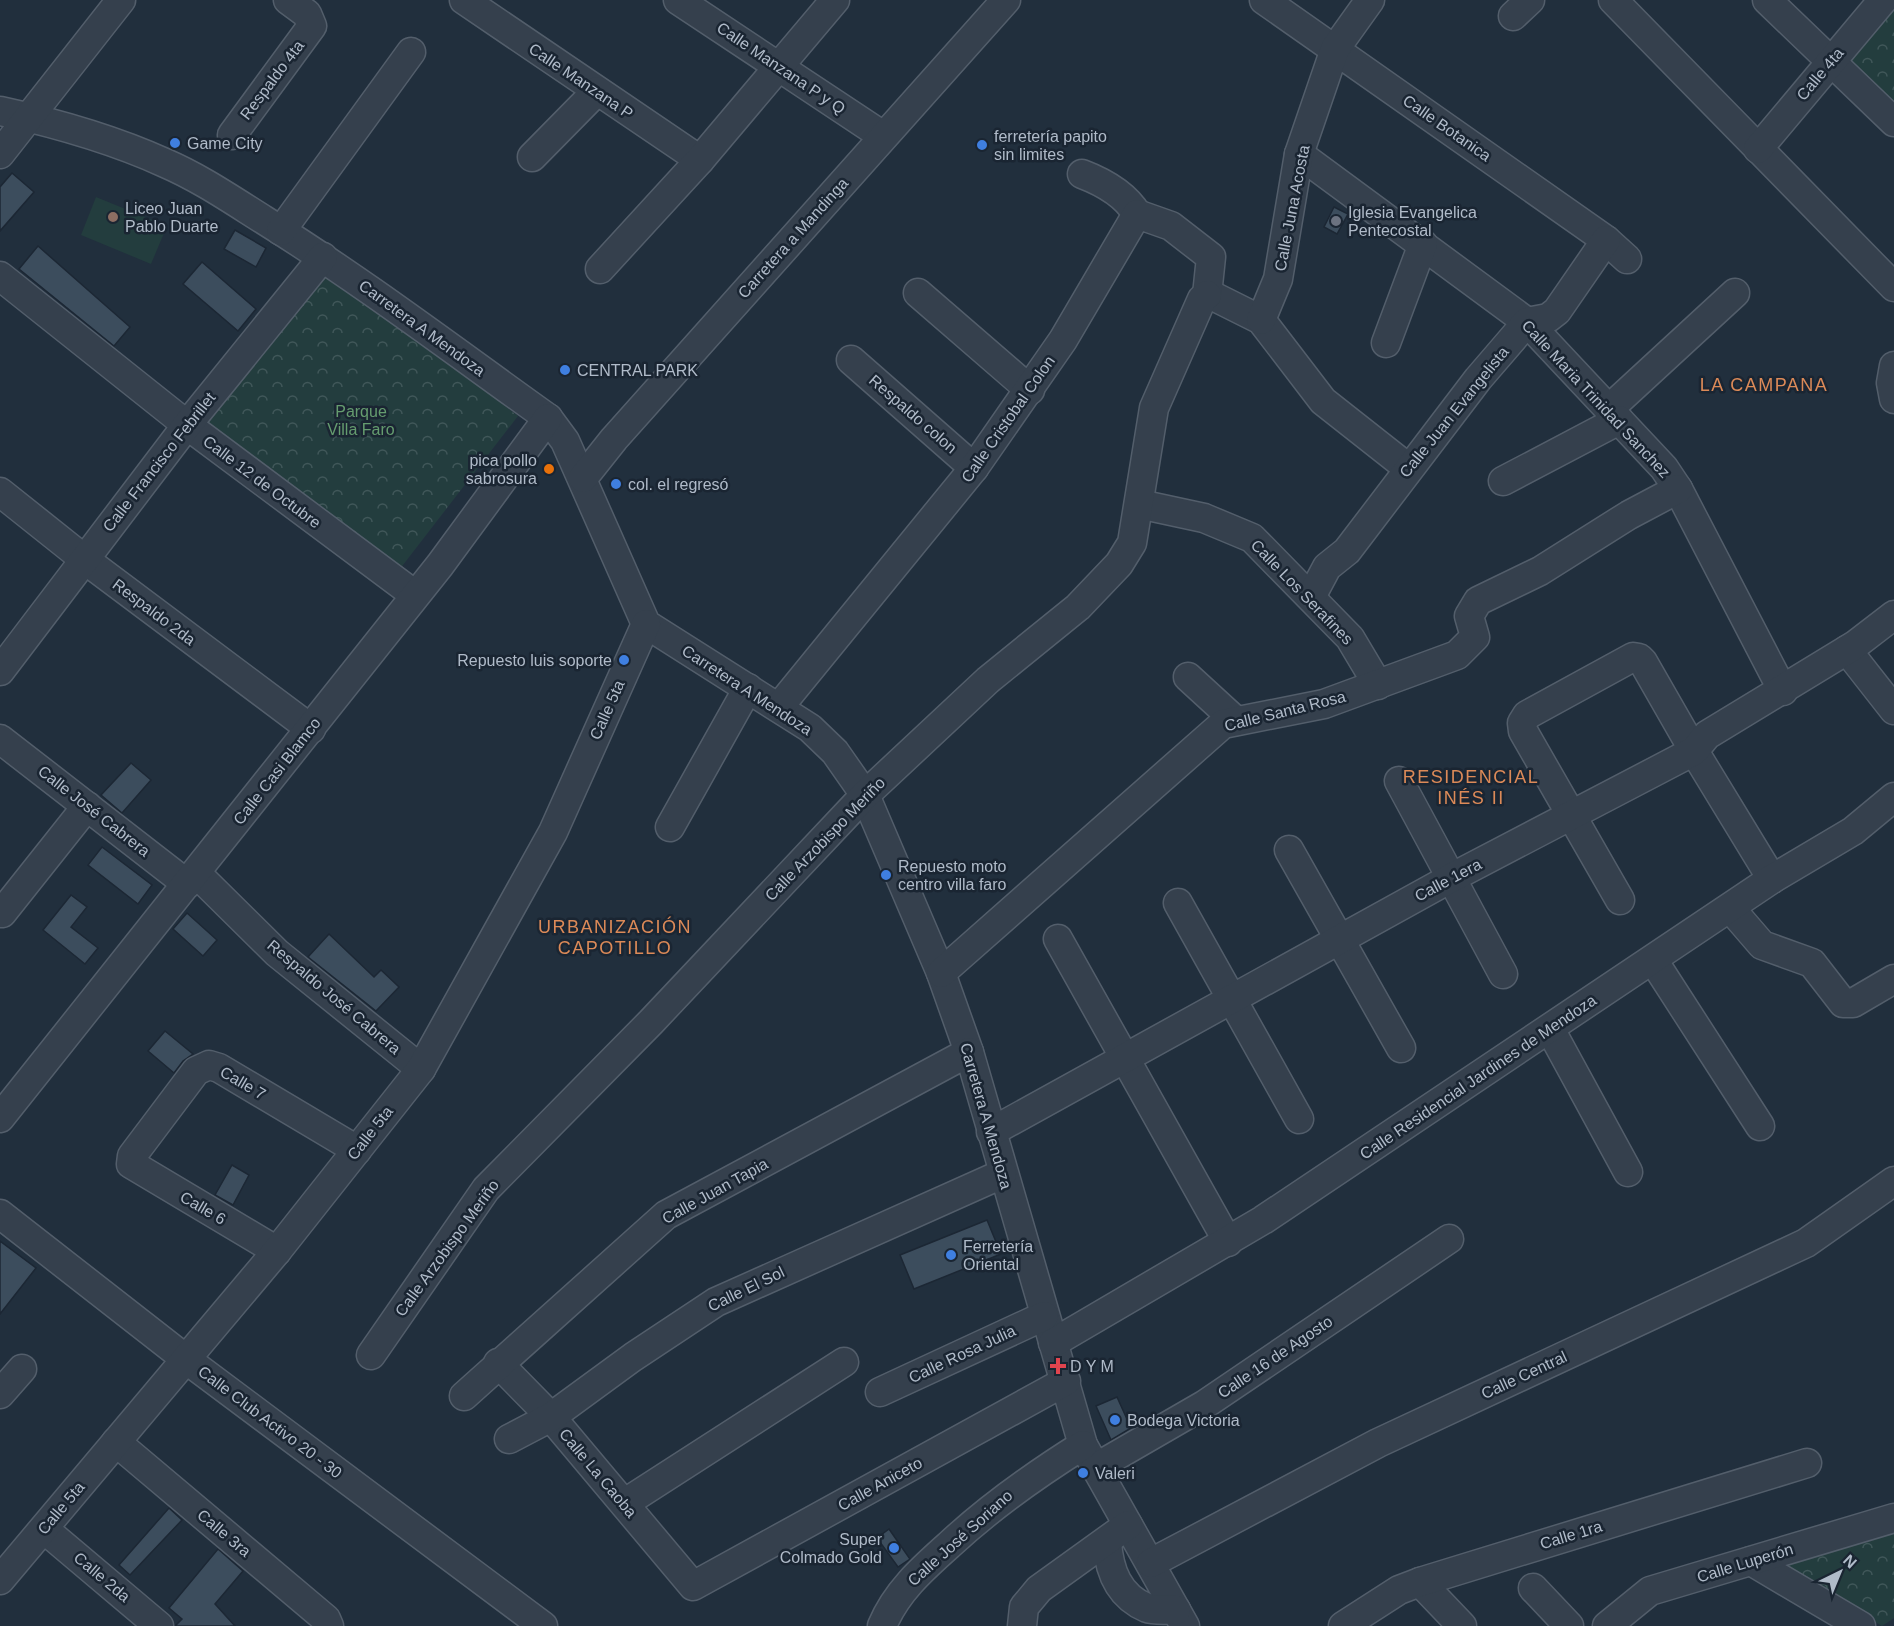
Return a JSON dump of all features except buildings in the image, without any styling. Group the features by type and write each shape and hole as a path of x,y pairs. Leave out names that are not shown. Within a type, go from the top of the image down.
{"street":[{"path":"0,154 31,118 121,0"},
{"name":"Respaldo 4ta","path":"232,135 312,26 307,14 288,0"},
{"name":"Calle Manzana P","path":"464,0 700,160"},
{"name":"Calle Manzana P y Q","path":"678,0 883,136"},
{"path":"600,269 700,160 835,0"},
{"name":"Carretera a Mandinga","path":"583,478 614,439 1006,0"},
{"name":"Calle Botanica","path":"1264,0 1617,250 1557,311 1548,318 1527,322"},
{"name":"Calle Juna Acosta","path":"1261,320 1278,279 1299,154 1335,49 1370,0"},
{"path":"1613,0 1894,287"},
{"path":"1767,0 1894,122"},
{"name":"Calle 4ta","path":"1758,149 1883,0"},
{"path":"281,231 411,52"},
{"path":"532,157 597,92"},
{"name":"Carretera A Mendoza","path":"0,111 31,118 165,163 323,256 548,418 565,441 583,478 646,624 779,707 810,729 835,752 865,795 941,973 969,1052 1044,1316 1089,1457 1118,1534 1150,1563 1181,1618"},
{"name":"Calle Maria Trinidad Sanchez","path":"1299,154 1527,322 1664,468 1678,489 1783,691"},
{"path":"1082,174 1112,189 1132,206 1137,214 1171,226 1211,257 1206,295 1211,295 1261,320 1323,401 1408,468"},
{"name":"Calle Cristobal Colon","path":"779,707 974,468 1063,340 1137,214"},
{"path":"1386,343 1423,244"},
{"name":"Calle Francisco Febrillet","path":"0,671 187,425 323,256"},
{"name":"Calle 12 de Octubre","path":"0,276 187,425 415,595"},
{"path":"918,293 1030,390"},
{"path":"1503,481 1614,415 1735,294"},
{"name":"Calle Arzobispo Meriño","path":"371,1355 486,1189 651,1022 865,795 988,680 1078,607 1119,564 1132,543 1154,408 1202,298 1206,295"},
{"name":"Calle Juan Evangelista","path":"1311,597 1328,567 1347,551 1408,468 1478,379 1527,322"},
{"name":"Respaldo colon","path":"851,360 974,468"},
{"path":"1894,366 1891,383 1894,399"},
{"name":"Calle Casi Blamco","path":"0,1118 440,565 548,418"},
{"name":"Calle Santa Rosa","path":"941,973 1222,724 1324,704 1457,655 1474,637 1469,616 1478,601 1540,571 1629,515 1678,489"},
{"name":"Respaldo 2da","path":"0,492 84,559 311,729"},
{"name":"Calle Los Serafines","path":"1139,504 1204,518 1252,538 1350,638 1378,685"},
{"name":"Calle 1era","path":"992,1132 1451,878 1694,751 1707,735 1783,691 1847,650 1894,615"},
{"name":"Calle 5ta","path":"0,1580 277,1251 421,1069 553,832 646,624"},
{"path":"1847,650 1894,710"},
{"path":"1620,900 1523,731 1522,723 1527,715 1633,657 1644,662 1694,751 1772,879"},
{"path":"1188,677 1236,721"},
{"path":"670,827 748,688"},
{"name":"Calle José Cabrera","path":"0,739 87,806 192,879"},
{"path":"1399,781 1503,974"},
{"path":"3,913 87,806"},
{"name":"Calle Residencial Jardines de Mendoza","path":"1053,1343 1228,1242 1731,909 1772,879 1889,811"},
{"path":"1289,850 1401,1048"},
{"name":"Respaldo José Cabrera","path":"192,879 277,952 421,1069"},
{"path":"1178,903 1299,1119"},
{"path":"1731,909 1762,945 1812,963 1843,1003 1853,1004 1894,979"},
{"path":"1058,939 1228,1242"},
{"path":"1653,960 1760,1126"},
{"path":"1550,1029 1628,1172"},
{"name":"Calle Juan Tapia","path":"464,1396 498,1363 666,1215 969,1052"},
{"name":"Calle 7","path":"131,1164 132,1156 196,1071 208,1065 219,1068 357,1150"},
{"name":"Calle 6","path":"131,1164 277,1251"},
{"name":"Calle El Sol","path":"509,1439 551,1417 633,1357 716,1302 1002,1174"},
{"name":"Calle Central","path":"1150,1563 1378,1443 1806,1243 1894,1181"},
{"name":"Calle Club Activo 20 - 30","path":"0,1214 187,1360 543,1626"},
{"name":"Calle 16 de Agosto","path":"1089,1457 1204,1405 1449,1239"},
{"name":"Calle Rosa Julia","path":"880,1392 1044,1316"},
{"path":"625,1503 844,1362"},
{"name":"Calle La Caoba","path":"498,1363 551,1417 693,1586"},
{"path":"0,1394 22,1369"},
{"name":"Calle Aniceto","path":"693,1586 1066,1381"},
{"name":"Calle 3ra","path":"116,1442 326,1619 329,1626"},
{"name":"Calle José Soriano","path":"882,1626 902,1590 981,1515 1023,1483 1089,1457"},
{"name":"Calle 1ra","path":"1343,1626 1399,1590 1420,1582 1807,1463"},
{"name":"Calle Luperón","path":"1607,1626 1650,1591 1894,1518"},
{"name":"Calle 2da","path":"44,1529 159,1626"},
{"path":"1118,1534 1109,1566 1121,1587 1148,1608 1181,1618"},
{"path":"1022,1626 1024,1606 1039,1589 1118,1534"},
{"path":"1751,1561 1861,1626"},
{"path":"1420,1582 1462,1626"},
{"path":"1533,1588 1569,1626"}],"green space":[{"path":"1894,6 1894,105 1847,62"},
{"path":"96,197 167,226 151,264 81,235"},
{"name":"Parque Villa Faro","path":"325,267 518,416 396,574 203,425"},
{"path":"1894,1529 1894,1618 1882,1626 1780,1565"}],"place":[{"name":"Game City","path":"175,143"},
{"name":"ferretería papito sin limites","path":"982,145"},
{"name":"Liceo Juan Pablo Duarte","path":"113,217"},
{"name":"Iglesia Evangelica Pentecostal","path":"1336,221"},
{"name":"CENTRAL PARK","path":"565,370"},
{"name":"pica pollo sabrosura","path":"549,469"},
{"name":"col. el regresó","path":"616,484"},
{"name":"Repuesto luis soporte","path":"624,660"},
{"name":"Repuesto moto centro villa faro","path":"886,875"},
{"name":"Ferretería Oriental","path":"951,1255"},
{"name":"D Y M","path":"1058,1366"},
{"name":"Bodega Victoria","path":"1115,1420"},
{"name":"Valeri","path":"1083,1473"},
{"name":"Super Colmado Gold","path":"894,1548"}],"district":[{"name":"LA CAMPANA","path":"1764,385"},
{"name":"RESIDENCIAL INÉS II","path":"1471,787"},
{"name":"URBANIZACIÓN CAPOTILLO","path":"615,937"}]}
